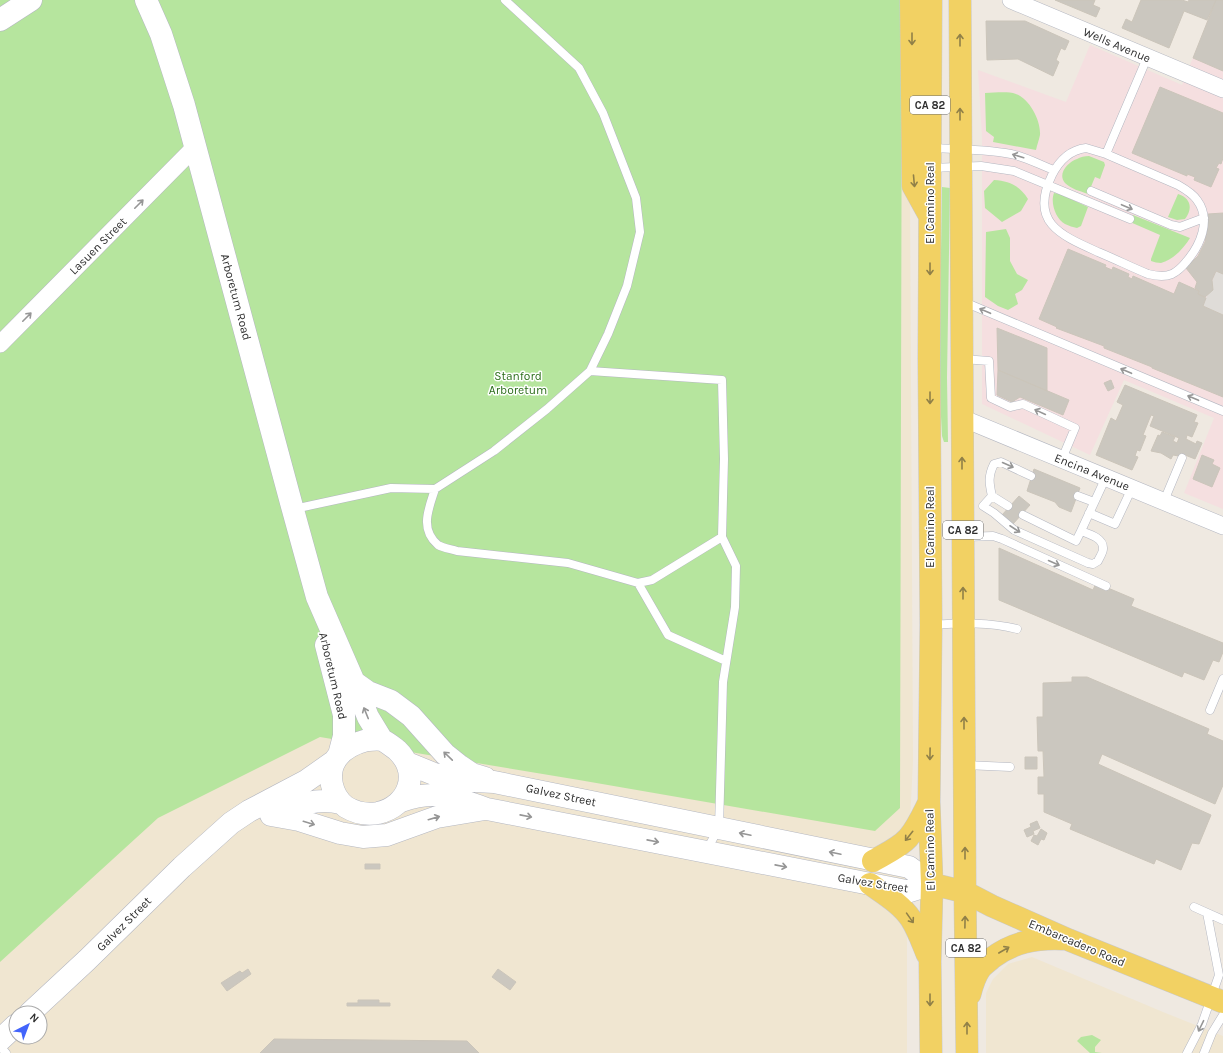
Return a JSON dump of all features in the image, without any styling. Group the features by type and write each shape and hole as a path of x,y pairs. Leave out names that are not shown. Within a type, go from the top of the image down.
{"main road":[{"path":"0,20 31,0"},
{"name":"Arboretum Road","path":"146,0 161,34 196,147 317,597 368,717 382,740"},
{"path":"911,0 913,186 930,216"},
{"name":"El Camino Real","path":"931,0 931,626 929,802 932,884 930,961 931,1053"},
{"name":"CA 82","path":"960,0 964,892 967,1053"},
{"name":"Arboretum Road","path":"317,597 319,617 344,715 344,736 336,758"},
{"path":"354,682 368,692 391,701 411,716 446,754 460,766 472,774 494,782"},
{"path":"367,740 382,740 396,749 407,763 410,772 408,791 401,801 388,810 366,814 350,809 340,803 336,796 331,779 336,758 352,745 359,742 367,740"},
{"name":"Galvez Street","path":"39,1005 182,867 231,823 249,811 306,781 336,758"},
{"name":"Galvez Street","path":"407,763 434,774 457,780 494,782 873,861 909,867 932,884"},
{"name":"Galvez Street","path":"401,801 414,796 428,794 450,796 487,809 870,884 910,891 932,884"},
{"name":"Galvez Street","path":"219,835 304,803 312,801 332,801 340,803"},
{"path":"873,861 898,847 908,839 919,823 929,802"},
{"path":"271,815 299,820 340,833 363,837 387,835 437,817 487,809"},
{"path":"870,884 908,914 915,926 930,961"},
{"name":"Embarcadero Road","path":"932,884 964,892 992,906 1219,1005"},
{"path":"967,1003 980,969 996,955 1008,948 1026,941 1047,939 1069,940"},
{"path":"0,1040 8,1033"}],"street":[{"name":"Wells Avenue","path":"1011,0 1223,89"},
{"name":"Lasuen Street","path":"0,344 196,147"},
{"name":"Encina Avenue","path":"962,418 1223,525"}],"lane":[{"path":"293,510 391,488 435,489 494,451 547,408 590,370 608,334 627,286 640,232 636,198 603,113 579,68 505,0"},
{"path":"1106,154 1147,58"},
{"path":"1086,148 1106,154 1181,186 1198,201 1204,218 1199,245 1179,270 1173,274 1156,276 1148,274 1078,243 1057,231 1050,223 1044,208 1046,191 1054,170 1062,160 1076,151 1086,148"},
{"path":"930,158 960,158 1011,154 1054,170"},
{"path":"930,158 960,158 981,166 1014,171 1130,219"},
{"path":"1091,191 1171,226 1180,227 1204,218"},
{"path":"962,300 1223,411"},
{"path":"962,359 989,361 991,398 1010,407 1023,404 1075,428 1062,459"},
{"path":"590,370 722,380 724,459 722,537 736,566 735,607 723,682 719,828 705,852"},
{"path":"1164,501 1182,458"},
{"path":"1008,506 992,496 990,473 994,464 1001,462 1031,476"},
{"path":"1023,515 1076,541 1106,477"},
{"path":"1089,513 1116,524 1132,488"},
{"path":"435,489 426,519 429,535 439,546 457,551 568,563 638,583 652,580 722,537"},
{"path":"992,496 983,506 1014,530 1088,564 1093,564 1098,561 1103,549 1102,542 1081,531"},
{"path":"1078,496 1094,502"},
{"path":"963,537 993,536 1002,539 1106,586"},
{"path":"638,583 668,635 726,661"},
{"path":"931,626 963,623 1002,625 1017,629"},
{"path":"1210,710 1223,679"},
{"path":"964,765 1010,767"},
{"path":"1194,907 1223,920"},
{"path":"1204,1053 1212,1033 1219,1005 1219,975 1207,913"},
{"path":"1186,1053 1202,1024 1219,1005"},
{"path":"0,1046 6,1053"}],"shaded area":[{"name":"Stanford Arboretum","path":"0,0 909,0 913,761 907,882 907,1053 0,1053"},
{"path":"1216,0 1223,0 1223,509 1184,493 1214,418 1124,380 1090,455 982,404 982,137 978,70 1066,102 1090,45 1182,85"},
{"path":"1216,271 1223,274 1223,315 1203,306"},
{"path":"1032,957 1223,1036 1223,1053 986,1053 986,993 993,979 1008,964"}],"green space":[{"name":"Stanford Arboretum","path":"0,0 902,0 900,808 875,831 320,737 158,818 0,962"},
{"path":"1005,92 1016,94 1030,105 1037,117 1040,129 1036,150 993,142 994,137 986,131 985,93"},
{"path":"1084,156 1089,156 1104,162 1105,165 1100,179 1095,177 1088,194 1067,185 1062,176 1063,172 1070,163"},
{"path":"994,180 1014,185 1025,194 1028,199 1021,211 1002,222 985,208 984,191"},
{"path":"942,187 950,188 947,378 948,442 944,442 942,436 939,378"},
{"path":"1054,193 1060,194 1088,207 1081,226 1077,228 1062,222 1053,206"},
{"path":"1178,194 1186,198 1190,208 1185,219 1177,220 1168,217"},
{"path":"1133,215 1190,238 1185,246 1170,259 1161,263 1151,261 1160,235 1130,222"},
{"path":"1006,229 1010,238 1010,261 1017,274 1028,280 1022,290 1015,294 1018,304 1008,310 998,306 985,297 986,232"},
{"path":"1092,1035 1101,1040 1095,1047 1095,1052 1102,1053 1090,1053 1077,1041 1081,1037"}],"building":[{"path":"1055,0 1095,0 1093,5 1100,8 1096,17"},
{"path":"1141,0 1182,0 1188,2 1189,0 1216,0 1207,20 1184,11 1169,48 1122,28 1126,19 1132,22"},
{"path":"1216,0 1223,0 1223,71 1193,58"},
{"path":"986,21 1025,21 1069,41 1065,50 1061,48 1056,60 1059,62 1053,76 1018,59 987,60"},
{"path":"1160,87 1223,113 1223,158 1221,164 1219,163 1216,168 1219,169 1211,187 1194,180 1195,177 1187,174 1187,176 1132,153"},
{"path":"1223,213 1223,274 1216,271 1212,280 1213,290 1205,297 1198,294 1199,291 1195,288 1197,282 1186,268 1198,256 1205,242 1208,214"},
{"path":"1068,249 1106,265 1105,267 1112,270 1113,267 1129,274 1128,277 1132,279 1133,276 1174,294 1179,282 1199,291 1198,294 1206,298 1203,306 1223,315 1223,397 1104,348 1104,346 1056,328 1057,327 1039,319"},
{"path":"997,328 1047,348 1047,391 998,370"},
{"path":"998,370 1069,400 1063,415 1020,397 1012,402 997,395"},
{"path":"1111,380 1114,388 1108,391 1104,383"},
{"path":"1125,385 1197,415 1194,422 1198,423 1192,437 1187,435 1186,439 1196,444 1197,441 1202,443 1195,459 1185,455 1184,457 1173,455 1171,459 1161,453 1151,451 1158,435 1160,436 1162,432 1175,437 1173,441 1177,443 1179,438 1150,426 1154,416 1151,415 1143,435 1146,436 1140,451 1137,450 1135,456 1138,457 1132,470 1096,455 1111,418 1116,421 1123,405 1117,402"},
{"path":"1202,455 1214,460 1212,464 1220,468 1212,487 1193,479"},
{"path":"1034,469 1080,488 1071,512 1059,507 1055,502 1027,491"},
{"path":"1019,496 1030,505 1013,524 1002,515"},
{"path":"999,548 1093,590 1096,583 1134,599 1131,606 1223,643 1223,652 1219,662 1213,660 1204,680 1184,672 1182,677 999,600"},
{"path":"1072,677 1087,677 1209,729 1207,734 1223,741 1223,785 1215,804 1102,754 1098,764 1211,815 1199,844 1192,843 1181,870 1156,859 1154,864 1070,829 1072,824 1044,812 1044,794 1038,794 1038,777 1044,777 1043,751 1038,751 1037,717 1043,717 1043,683 1072,682"},
{"path":"1025,757 1037,757 1037,769 1025,769"},
{"path":"1037,821 1040,828 1033,831 1034,834 1027,837 1024,830 1031,827 1030,824"},
{"path":"1041,829 1047,833 1044,840 1041,839 1038,845 1031,841 1034,835 1037,836"},
{"path":"365,864 380,864 380,869 365,869"},
{"path":"248,969 251,974 227,991 221,983 240,971 242,973"},
{"path":"498,969 516,982 510,990 492,977"},
{"path":"358,1000 379,1000 379,1003 390,1003 390,1006 347,1006 347,1003 358,1003"},
{"path":"274,1039 467,1041 479,1053 260,1053"}]}
